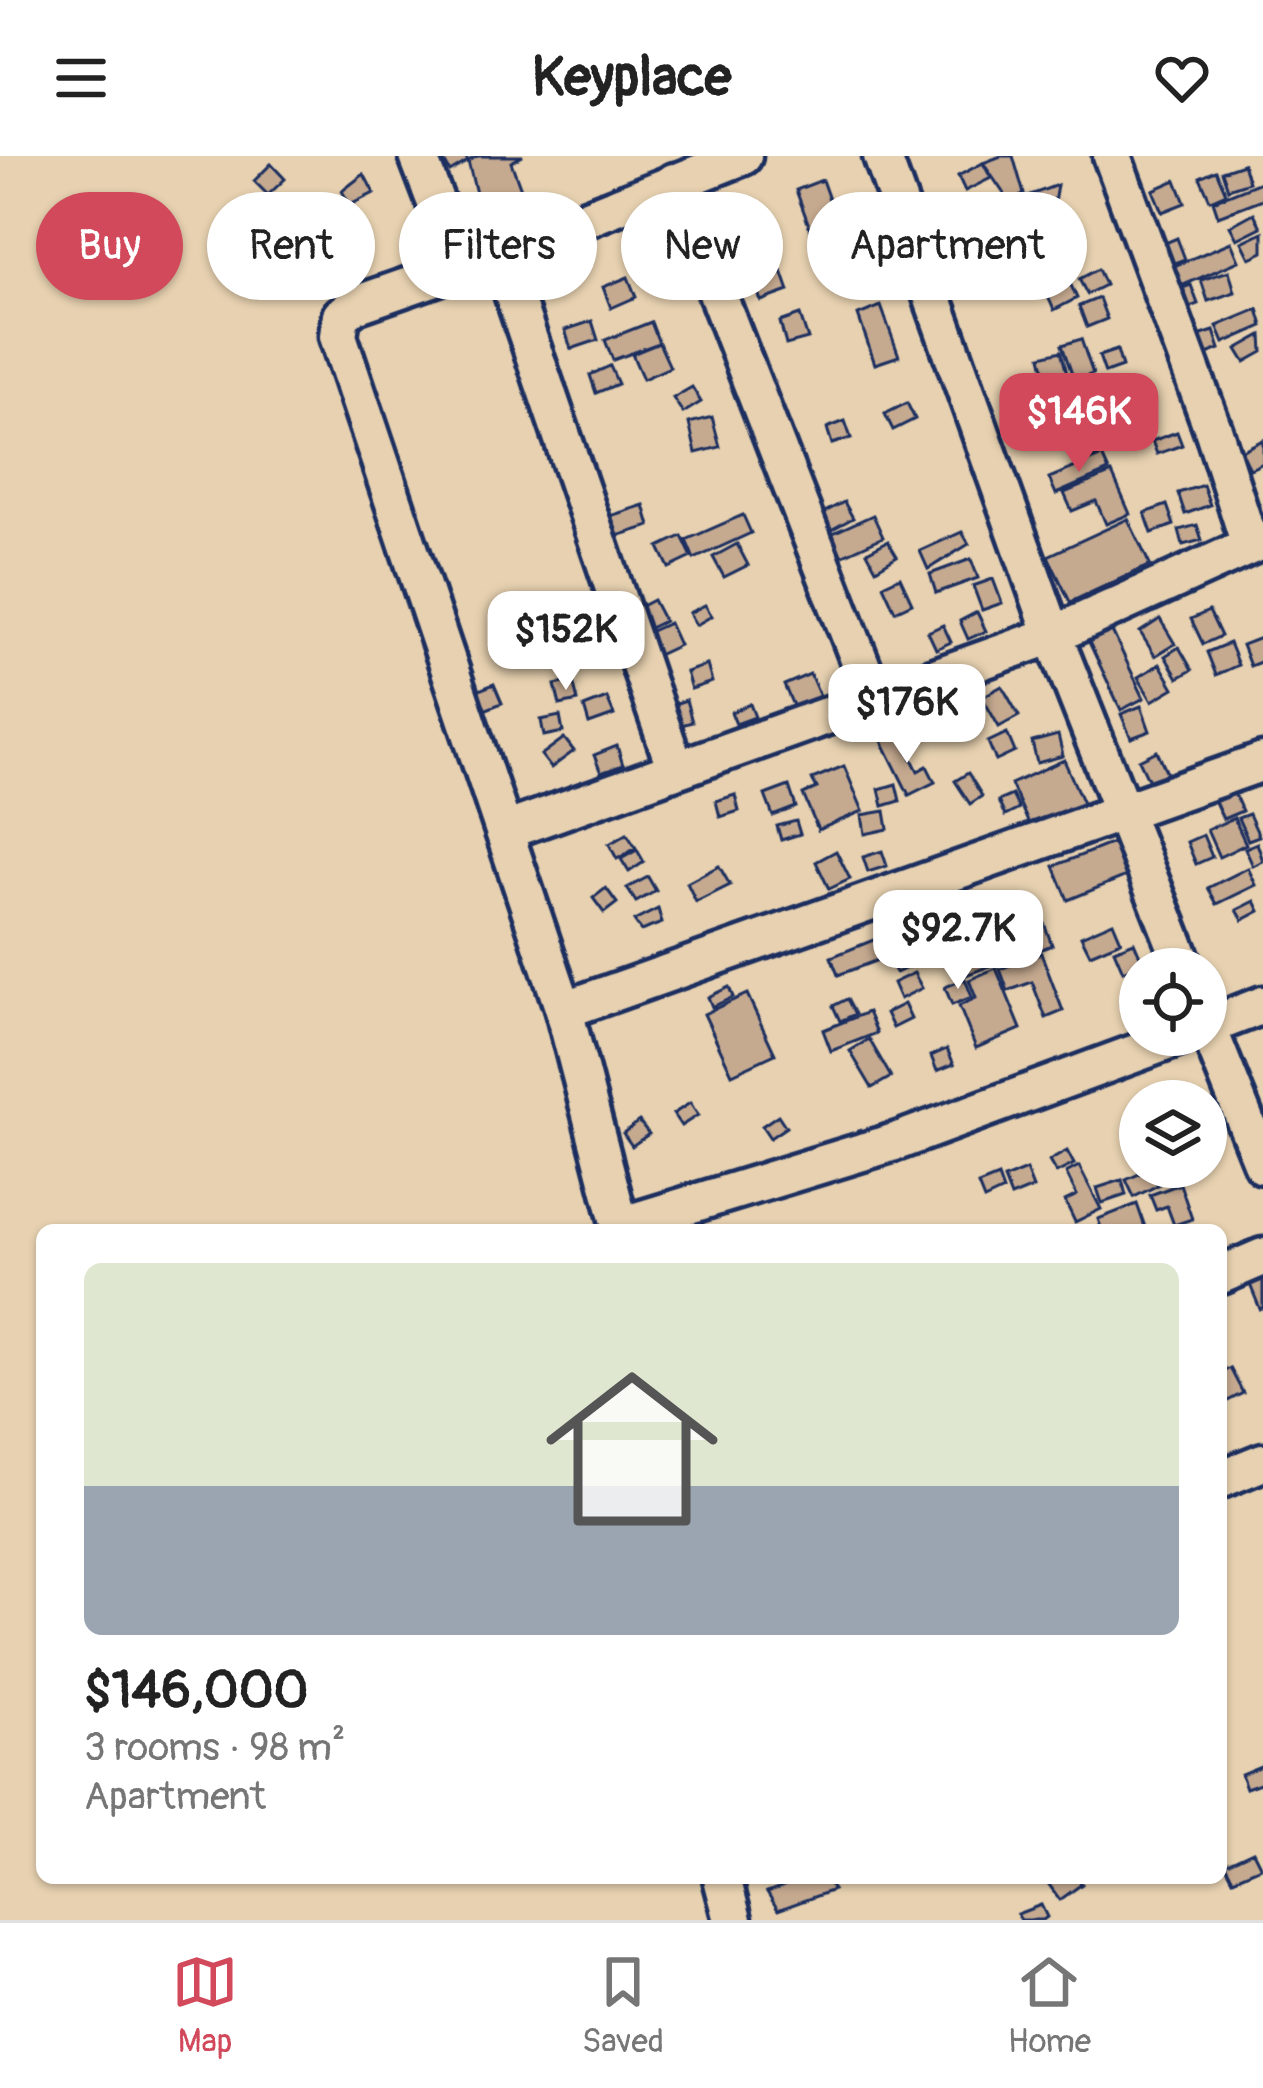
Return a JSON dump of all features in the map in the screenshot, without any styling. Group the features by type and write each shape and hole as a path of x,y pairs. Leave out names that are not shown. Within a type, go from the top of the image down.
{"street":[{"path":"418,156 432,192"},
{"path":"597,213 743,156"},
{"path":"882,156 1053,635 1177,948"},
{"path":"505,831 1053,635 1256,543 1112,156"},
{"path":"674,182 874,698"},
{"path":"399,289 355,305 340,316 338,336 564,1010 619,1224"},
{"path":"515,300 675,767"},
{"path":"564,1010 1263,762"},
{"path":"1227,1018 1263,1005"},
{"path":"633,1224 898,1141 1128,1056"},
{"path":"1218,1056 1263,1165"},
{"path":"1227,1272 1263,1257"},
{"path":"1227,1477 1263,1462"},
{"path":"724,1884 733,1920"}],"building":[{"path":"441,156 465,156 468,161 450,172"},
{"path":"478,156 523,156 511,162 522,192 476,192 468,161"},
{"path":"1013,156 1023,192 1003,192 983,163"},
{"path":"983,163 991,178 965,191 958,176"},
{"path":"271,164 285,179 271,192 254,181"},
{"path":"1243,164 1249,182 1228,189 1222,171"},
{"path":"1216,170 1226,193 1210,200 1200,177"},
{"path":"364,174 373,192 343,192"},
{"path":"822,180 826,192 807,192 807,220 796,190"},
{"path":"1176,180 1185,203 1162,212 1153,190"},
{"path":"1263,181 1263,199 1218,216 1213,201"},
{"path":"1254,213 1261,227 1237,239 1230,226"},
{"path":"1263,232 1263,252 1250,258 1242,242"},
{"path":"1177,238 1185,259 1166,266 1158,246"},
{"path":"1231,242 1239,261 1170,291 1162,271"},
{"path":"1098,269 1105,285 1087,294 1087,275"},
{"path":"1229,271 1235,292 1208,301 1201,280"},
{"path":"621,280 621,300 629,300 611,308 603,287"},
{"path":"1191,285 1198,304 1180,311 1174,291"},
{"path":"1099,298 1107,319 1087,327 1079,306"},
{"path":"1050,300 1073,300 1054,310"},
{"path":"881,306 899,356 875,364 858,315"},
{"path":"1258,309 1263,326 1224,343 1217,326"},
{"path":"800,315 808,339 786,345 780,322"},
{"path":"592,321 598,340 571,349 565,330"},
{"path":"651,322 659,343 613,360 605,340"},
{"path":"1214,331 1220,349 1199,357 1193,338"},
{"path":"1262,335 1263,352 1245,362 1237,349"},
{"path":"1081,339 1093,374 1074,380 1062,345"},
{"path":"659,343 670,367 643,379 632,354"},
{"path":"1117,350 1122,367 1105,373 1099,356"},
{"path":"1061,351 1069,381 1048,386 1041,356"},
{"path":"610,366 618,384 596,393 590,375"},
{"path":"692,387 701,402 683,413 673,398"},
{"path":"1076,387 1086,412 1066,421 1055,396"},
{"path":"1030,402 1039,420 1018,429 1010,411"},
{"path":"907,403 915,419 893,430 885,414"},
{"path":"712,417 720,447 696,453 689,423"},
{"path":"845,421 851,438 832,444 827,428"},
{"path":"1099,429 1107,451 1090,458 1081,436"},
{"path":"1177,432 1182,445 1157,454 1152,441"},
{"path":"1263,440 1263,463 1250,469 1241,451"},
{"path":"1102,456 1109,471 1056,494 1049,478"},
{"path":"1112,473 1130,514 1106,524 1096,501 1072,511 1064,493"},
{"path":"1203,485 1210,505 1185,514 1178,493"},
{"path":"844,502 853,518 829,531 821,514"},
{"path":"644,505 650,526 614,537 607,517"},
{"path":"1167,505 1174,525 1152,533 1145,513"},
{"path":"743,515 751,533 694,559 686,540"},
{"path":"873,515 883,537 841,556 831,534"},
{"path":"1128,519 1150,565 1070,602 1048,556"},
{"path":"1197,525 1202,540 1183,545 1179,530"},
{"path":"962,532 969,544 928,569 920,551"},
{"path":"682,536 692,557 669,568 659,547"},
{"path":"888,541 897,556 876,569 867,552"},
{"path":"737,544 748,565 724,577 713,557"},
{"path":"971,559 978,578 936,593 930,574"},
{"path":"900,577 912,603 895,611 883,585"},
{"path":"993,579 1002,603 982,610 973,586"},
{"path":"653,600 664,621 637,634 626,614"},
{"path":"705,605 712,616 696,625 689,613"},
{"path":"1209,611 1221,636 1203,644 1191,619"},
{"path":"977,612 986,631 968,639 960,621"},
{"path":"1160,619 1175,644 1155,656 1140,632"},
{"path":"669,623 679,645 649,659 638,637"},
{"path":"943,625 951,642 936,649 928,632"},
{"path":"1111,629 1144,698 1121,710 1088,640"},
{"path":"1263,637 1263,661 1250,666 1242,645"},
{"path":"1229,643 1238,665 1216,675 1207,652"},
{"path":"1179,647 1192,670 1178,678 1165,656"},
{"path":"1160,664 1174,688 1152,701 1138,677"},
{"path":"707,665 712,682 691,689 686,672"},
{"path":"810,674 821,699 795,710 784,685"},
{"path":"573,681 578,701 560,705 555,685"},
{"path":"494,684 502,703 482,711 474,692"},
{"path":"1002,686 1019,716 999,727 982,697"},
{"path":"607,698 614,715 589,724 584,707"},
{"path":"686,700 692,722 672,728 665,707"},
{"path":"750,704 755,717 736,724 731,712"},
{"path":"1141,706 1150,731 1131,738 1121,714"},
{"path":"560,716 563,732 544,736 541,720"},
{"path":"899,733 918,771 927,766 935,782 909,795 882,741"},
{"path":"1007,733 1015,752 996,761 988,742"},
{"path":"1058,735 1063,756 1037,763 1032,742"},
{"path":"564,738 574,751 551,768 541,755"},
{"path":"617,746 623,765 601,773 594,755"},
{"path":"1157,751 1168,775 1150,783 1139,760"},
{"path":"1064,760 1085,808 1032,831 1011,784"},
{"path":"844,766 863,811 818,830 803,794 817,788 812,779"},
{"path":"968,773 982,796 970,804 955,781"},
{"path":"896,784 900,801 883,806 879,789"},
{"path":"789,786 796,807 773,816 765,795"},
{"path":"1234,793 1242,811 1223,819 1215,802"},
{"path":"735,795 739,811 720,817 716,801"},
{"path":"1012,795 1019,809 1005,816 998,801"},
{"path":"885,811 888,829 865,834 862,815"},
{"path":"1249,814 1259,836 1248,840 1238,818"},
{"path":"1234,818 1246,844 1219,857 1207,830"},
{"path":"796,821 800,834 781,840 777,826"},
{"path":"627,834 636,848 617,859 609,844"},
{"path":"1203,835 1212,857 1196,864 1187,842"},
{"path":"1115,842 1129,875 1068,900 1054,866"},
{"path":"1257,843 1263,861 1253,866 1245,848"},
{"path":"637,850 644,862 629,872 621,859"},
{"path":"836,851 850,879 829,889 816,862"},
{"path":"882,851 887,866 868,872 863,857"},
{"path":"719,866 730,885 696,902 687,883"},
{"path":"1248,868 1256,885 1217,904 1208,888"},
{"path":"648,877 656,891 636,902 627,888"},
{"path":"606,888 617,903 604,913 593,898"},
{"path":"1255,901 1260,911 1243,920 1237,910"},
{"path":"968,902 974,924 953,929 948,908"},
{"path":"658,909 662,923 641,931 634,921"},
{"path":"1113,922 1121,941 1090,954 1081,936"},
{"path":"1044,923 1052,945 1035,952 1027,929"},
{"path":"975,927 990,966 966,975 952,936"},
{"path":"1027,934 1033,951 993,965 986,948"},
{"path":"876,939 883,958 838,975 831,957"},
{"path":"904,945 913,965 896,973 887,953"},
{"path":"1041,953 1063,1011 1046,1018 1032,982 1008,991 1000,969"},
{"path":"996,968 1021,1029 976,1048 959,1006 976,998 969,980"},
{"path":"914,973 922,988 900,999 893,983"},
{"path":"965,979 972,997 952,1005 945,987"},
{"path":"729,987 733,997 712,1007 708,997"},
{"path":"747,994 775,1054 732,1074 704,1014"},
{"path":"847,999 855,1014 840,1021 833,1006"},
{"path":"904,1004 911,1019 893,1028 886,1013"},
{"path":"868,1012 877,1033 831,1051 823,1030"},
{"path":"869,1039 891,1077 872,1088 850,1051"},
{"path":"947,1049 954,1064 937,1071 931,1056"},
{"path":"690,1103 698,1115 681,1126 673,1114"},
{"path":"778,1115 786,1127 770,1138 762,1126"},
{"path":"639,1121 649,1134 632,1146 623,1133"},
{"path":"1067,1151 1074,1164 1056,1173 1049,1161"},
{"path":"1079,1166 1101,1209 1075,1222 1065,1201 1077,1195 1066,1173"},
{"path":"1026,1170 1033,1188 1011,1197 1004,1179"},
{"path":"998,1177 1003,1191 984,1200 978,1185"},
{"path":"1119,1181 1126,1195 1102,1203 1097,1188"},
{"path":"1130,1188 1152,1188 1134,1197"},
{"path":"1181,1188 1192,1219 1174,1224 1167,1206 1156,1210 1150,1195"},
{"path":"1137,1204 1144,1224 1100,1224 1098,1219"},
{"path":"1263,1271 1263,1308 1260,1309 1247,1277"},
{"path":"1227,1370 1243,1393 1227,1401"},
{"path":"1263,1765 1263,1782 1246,1788 1241,1774"},
{"path":"1253,1851 1261,1867 1233,1879 1227,1863"},
{"path":"789,1884 828,1884 833,1890 778,1910 767,1892"},
{"path":"1048,1884 1082,1884 1060,1900"},
{"path":"1041,1905 1047,1917 1043,1920 1021,1920 1017,1914"}]}
